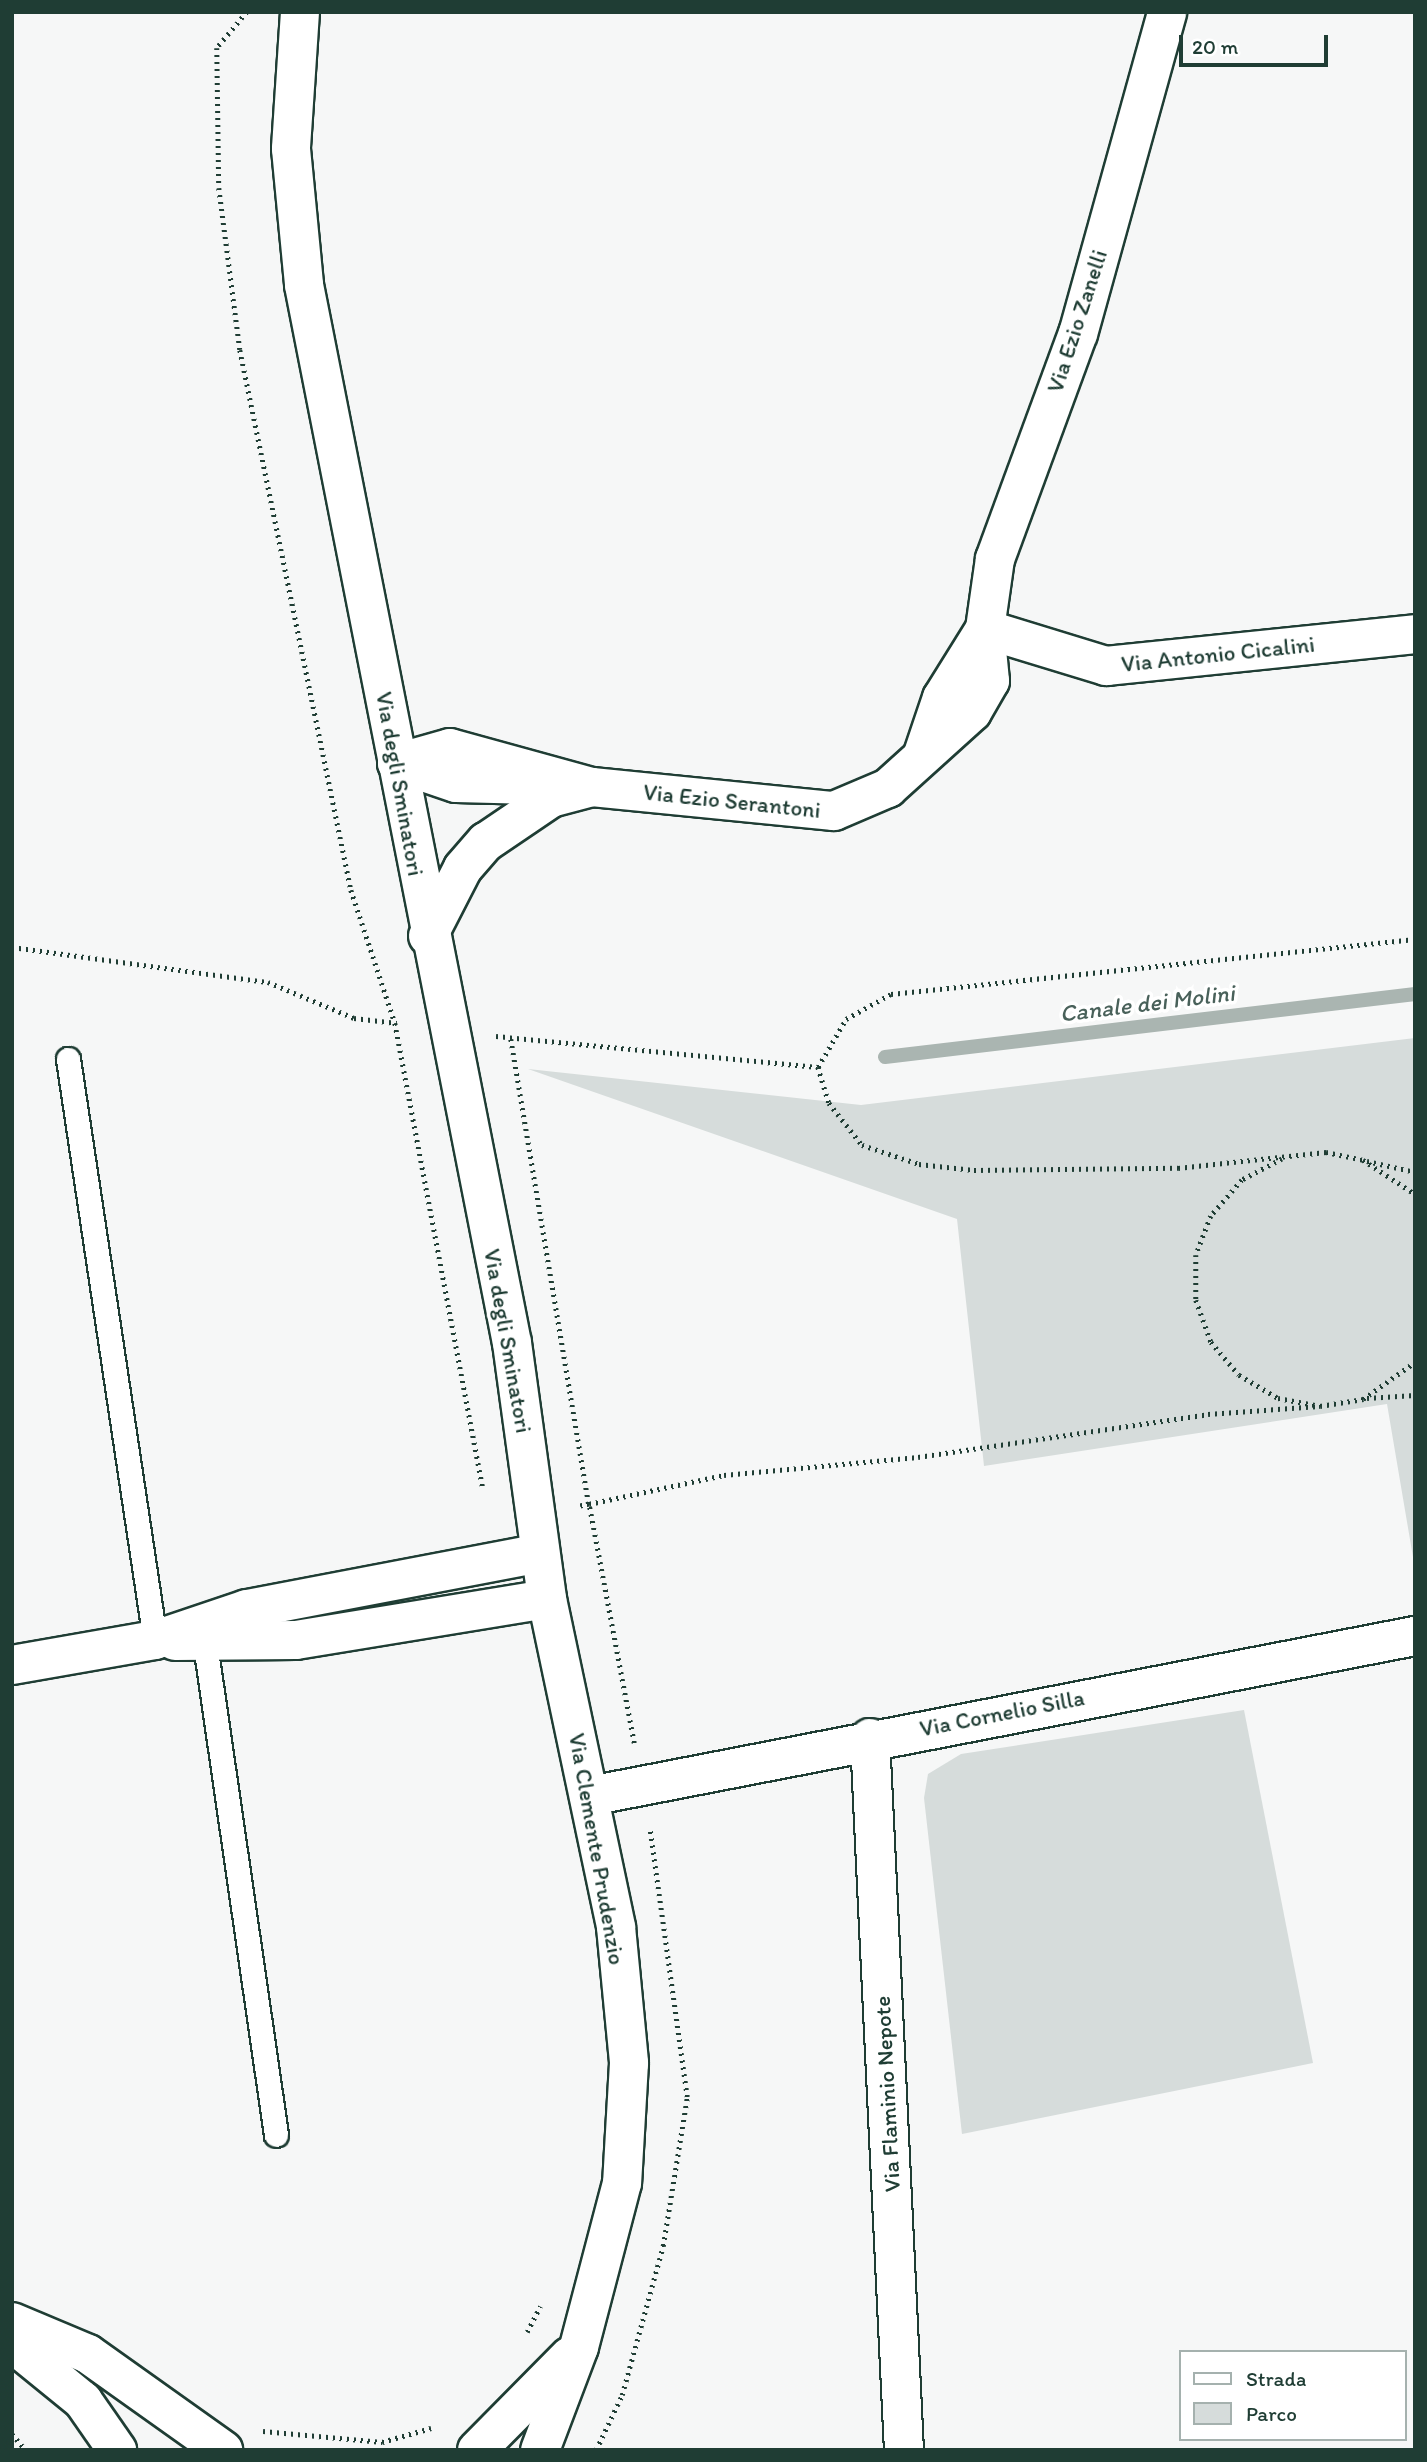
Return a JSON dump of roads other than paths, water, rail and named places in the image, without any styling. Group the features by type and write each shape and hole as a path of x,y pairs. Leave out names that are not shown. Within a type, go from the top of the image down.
{"street":[{"name":"Via degli Sminatori","path":"300,12 294,211 428,936 512,1343 547,1599"},
{"name":"Via Ezio Zanelli","path":"985,629 995,559 1078,334 1167,12"},
{"name":"Via Ezio Serantoni","path":"397,763 450,748 592,787 834,811 888,788 921,760 942,698 985,629"},
{"name":"Via Antonio Cicalini","path":"985,629 1106,666 1415,634"},
{"name":"Via Ezio Serantoni","path":"428,936 463,868 486,842 551,798 592,787"},
{"path":"204,1633 289,1601 540,1553"},
{"path":"12,1665 204,1633 296,1640 547,1599"},
{"name":"Via Clemente Prudenzio","path":"540,2450 579,2347 622,2183 629,2063 616,1927 547,1599"},
{"path":"289,1601 296,1640"},
{"name":"Via Cornelio Silla","path":"590,1796 870,1738 1415,1636"},
{"name":"Via Flaminio Nepote","path":"870,1738 904,2450"},
{"path":"12,2322 88,2354 223,2450"},
{"path":"12,2343 83,2401 117,2450"},
{"path":"477,2450 579,2347"}],"lane":[{"path":"68,1059 155,1640"},
{"path":"204,1633 276,2135"}],"waterway":[{"name":"Canale dei Molini","path":"885,1057 1415,994"}]}
